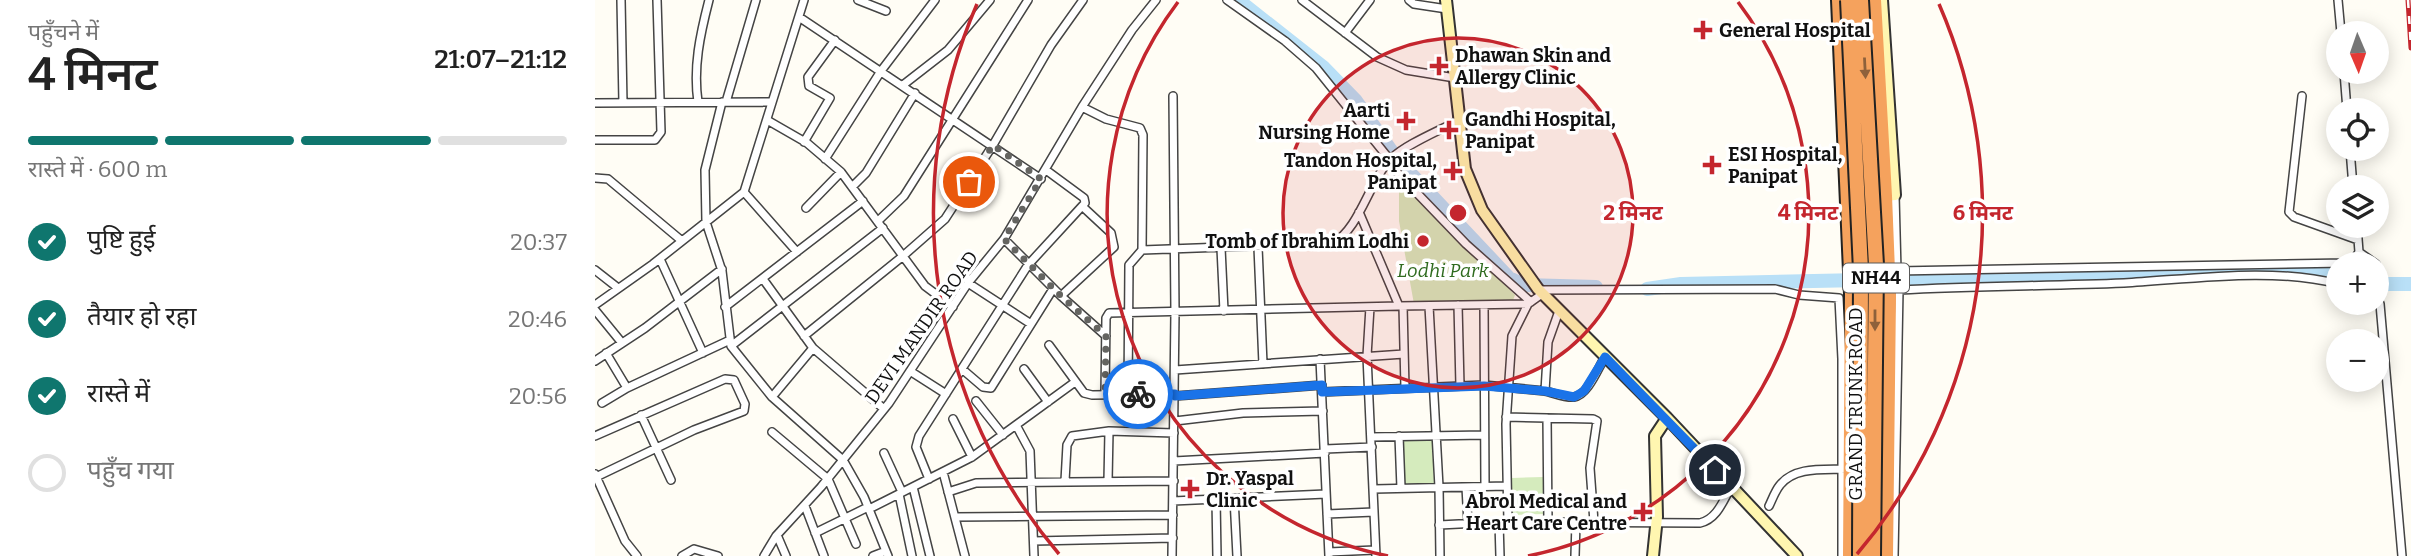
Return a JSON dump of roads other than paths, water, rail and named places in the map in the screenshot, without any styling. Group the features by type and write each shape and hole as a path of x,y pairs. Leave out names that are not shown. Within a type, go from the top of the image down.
{"highway":[{"path":"1839,0 1852,294 1847,469 1850,556"},
{"name":"GRAND TRUNK ROAD","path":"1848,0 1861,270 1860,556"},
{"name":"GRAND TRUNK ROAD","path":"1861,0 1876,265 1873,556"},
{"path":"1874,0 1879,102 1890,195 1895,290 1891,466 1885,556"},
{"path":"1844,103 1879,102"}],"street":[{"path":"621,0 623,103"},
{"path":"595,140 655,140 661,132 657,0"},
{"path":"698,102 694,78 700,34 709,0"},
{"path":"756,0 705,170 706,222 722,269 731,343 772,397 843,460 869,508 887,553 873,556"},
{"path":"622,343 595,307 744,192 804,0"},
{"path":"825,159 881,71 935,0"},
{"path":"903,85 948,50 990,0"},
{"path":"601,403 703,353 731,343 783,307 880,225 905,196 1028,0"},
{"path":"804,336 945,219 993,145 1051,45 1083,0"},
{"name":"DEVI MANDIR ROAD","path":"764,556 778,535 828,479 884,409 911,371 968,283 1004,239 1082,107 1132,30 1156,0"},
{"path":"1227,0 1285,41 1316,68 1390,160 1466,244 1530,303"},
{"path":"1302,0 1377,57 1406,70 1455,78"},
{"path":"1345,33 1370,0"},
{"path":"1409,0 1414,4 1447,5 1465,169 1482,210 1537,289 1667,418 1792,554"},
{"path":"1882,0 1890,195"},
{"path":"2338,0 2340,21"},
{"path":"861,1 886,12"},
{"path":"799,17 1041,179"},
{"path":"804,142 830,98 809,86 808,77 835,40"},
{"path":"852,187 866,173 915,93"},
{"path":"1172,556 1175,421 1173,96"},
{"path":"2302,96 2289,212 2294,217 2358,240 2359,252"},
{"path":"595,103 772,102"},
{"path":"1082,107 1106,120 1140,128 1143,135 1142,250 1129,265 1128,394"},
{"path":"767,120 804,142 841,172 925,286 953,307"},
{"path":"1142,250 1333,243 1342,236 1359,212 1390,160 1399,152 1459,120"},
{"path":"929,479 916,442 1028,265 1083,207 1084,198 1046,170"},
{"path":"806,208 841,172"},
{"path":"595,178 608,179 682,241"},
{"path":"744,192 797,253"},
{"path":"725,307 863,201"},
{"path":"1061,296 1114,247 1111,233 1083,207"},
{"path":"1359,212 1401,306 1405,388"},
{"path":"1004,239 1053,289 1106,336"},
{"path":"1258,247 1263,364"},
{"path":"1221,248 1224,310"},
{"path":"660,259 703,353"},
{"path":"1894,270 2326,263"},
{"path":"595,361 722,269"},
{"path":"595,270 618,288"},
{"path":"1895,290 2270,275 2326,281"},
{"path":"763,279 813,348 884,409"},
{"path":"968,283 1031,324"},
{"path":"962,369 983,387 991,388 1053,289"},
{"path":"1508,522 1506,417 1513,336 1537,289"},
{"path":"1537,289 1775,289 1799,295 1837,297 1841,303 1847,469 1842,556"},
{"path":"1105,395 1107,315 1129,312 1530,303"},
{"path":"1458,305 1460,386"},
{"path":"1484,305 1485,486"},
{"path":"1429,306 1440,556"},
{"path":"1320,359 1329,554 1376,553 1367,356 1370,307"},
{"path":"1545,391 1548,342 1559,311"},
{"path":"2381,315 2402,556"},
{"path":"1049,345 1084,393 1105,395 1484,386 1545,391 1570,397 1578,396 1584,391 1605,357"},
{"path":"772,397 813,348"},
{"path":"606,353 628,388"},
{"path":"1175,370 1404,354"},
{"path":"1024,369 1048,402"},
{"path":"911,371 946,394"},
{"path":"595,436 725,379 734,380 745,404 744,411 694,430 596,475 625,541 637,556"},
{"path":"815,533 972,457 1075,382"},
{"path":"976,401 1003,435"},
{"path":"1175,421 1243,413 1323,411"},
{"path":"641,415 671,480"},
{"path":"1506,417 1597,421 1590,468 1594,522"},
{"path":"1547,418 1548,522"},
{"path":"1653,556 1656,522 1655,436 1667,418"},
{"path":"953,419 972,457"},
{"path":"1016,425 1030,451 1034,556"},
{"path":"1065,481 1069,439 1079,434 1109,431 1174,433"},
{"path":"1108,481 1109,431"},
{"path":"772,432 828,479 856,544"},
{"path":"1371,437 1484,435"},
{"path":"1399,436 1401,488"},
{"path":"1174,461 1371,447"},
{"path":"884,453 900,493 912,556"},
{"path":"1769,506 1780,485 1794,474 1891,466 1894,556"},
{"path":"943,472 965,556"},
{"path":"948,492 976,483 1174,481"},
{"path":"1467,486 1468,523"},
{"path":"1374,489 1507,486"},
{"path":"913,487 930,556"},
{"path":"1439,525 1499,522 1700,523 1715,516 1731,487"},
{"path":"1173,501 1327,494"},
{"path":"1234,498 1237,556"},
{"path":"1216,499 1217,556"},
{"path":"805,506 824,556"},
{"path":"1327,514 1374,512"},
{"path":"955,517 1173,515"},
{"path":"1499,522 1500,556"},
{"path":"1575,556 1576,522"},
{"path":"778,535 786,556"},
{"path":"1034,541 1173,538"},
{"path":"683,556 694,549 718,556"}],"waterway":[{"path":"1238,0 1323,67 1356,101 1397,159 1509,278 1524,285 1596,287"},
{"path":"1885,280 2032,278 2275,268 2326,271"},
{"path":"1647,289 1681,284 1861,280"},
{"path":"2389,284 2411,284"}],"railway":[{"path":"2408,0 2411,48"}],"place":[{"name":"General Hospital","path":"1703,30"},
{"name":"Dhawan Skin and Allergy Clinic","path":"1439,66"},
{"name":"Aarti Nursing Home","path":"1406,121"},
{"name":"Gandhi Hospital, Panipat","path":"1449,130"},
{"name":"ESI Hospital, Panipat","path":"1712,165"},
{"name":"Tandon Hospital, Panipat","path":"1453,171"},
{"name":"Tomb of Ibrahim Lodhi","path":"1423,241"},
{"name":"Dr. Yaspal Clinic","path":"1190,489"},
{"name":"Abrol Medical and Heart Care Centre","path":"1643,512"}],"park label":[{"name":"Lodhi Park","path":"1443,270"}]}
